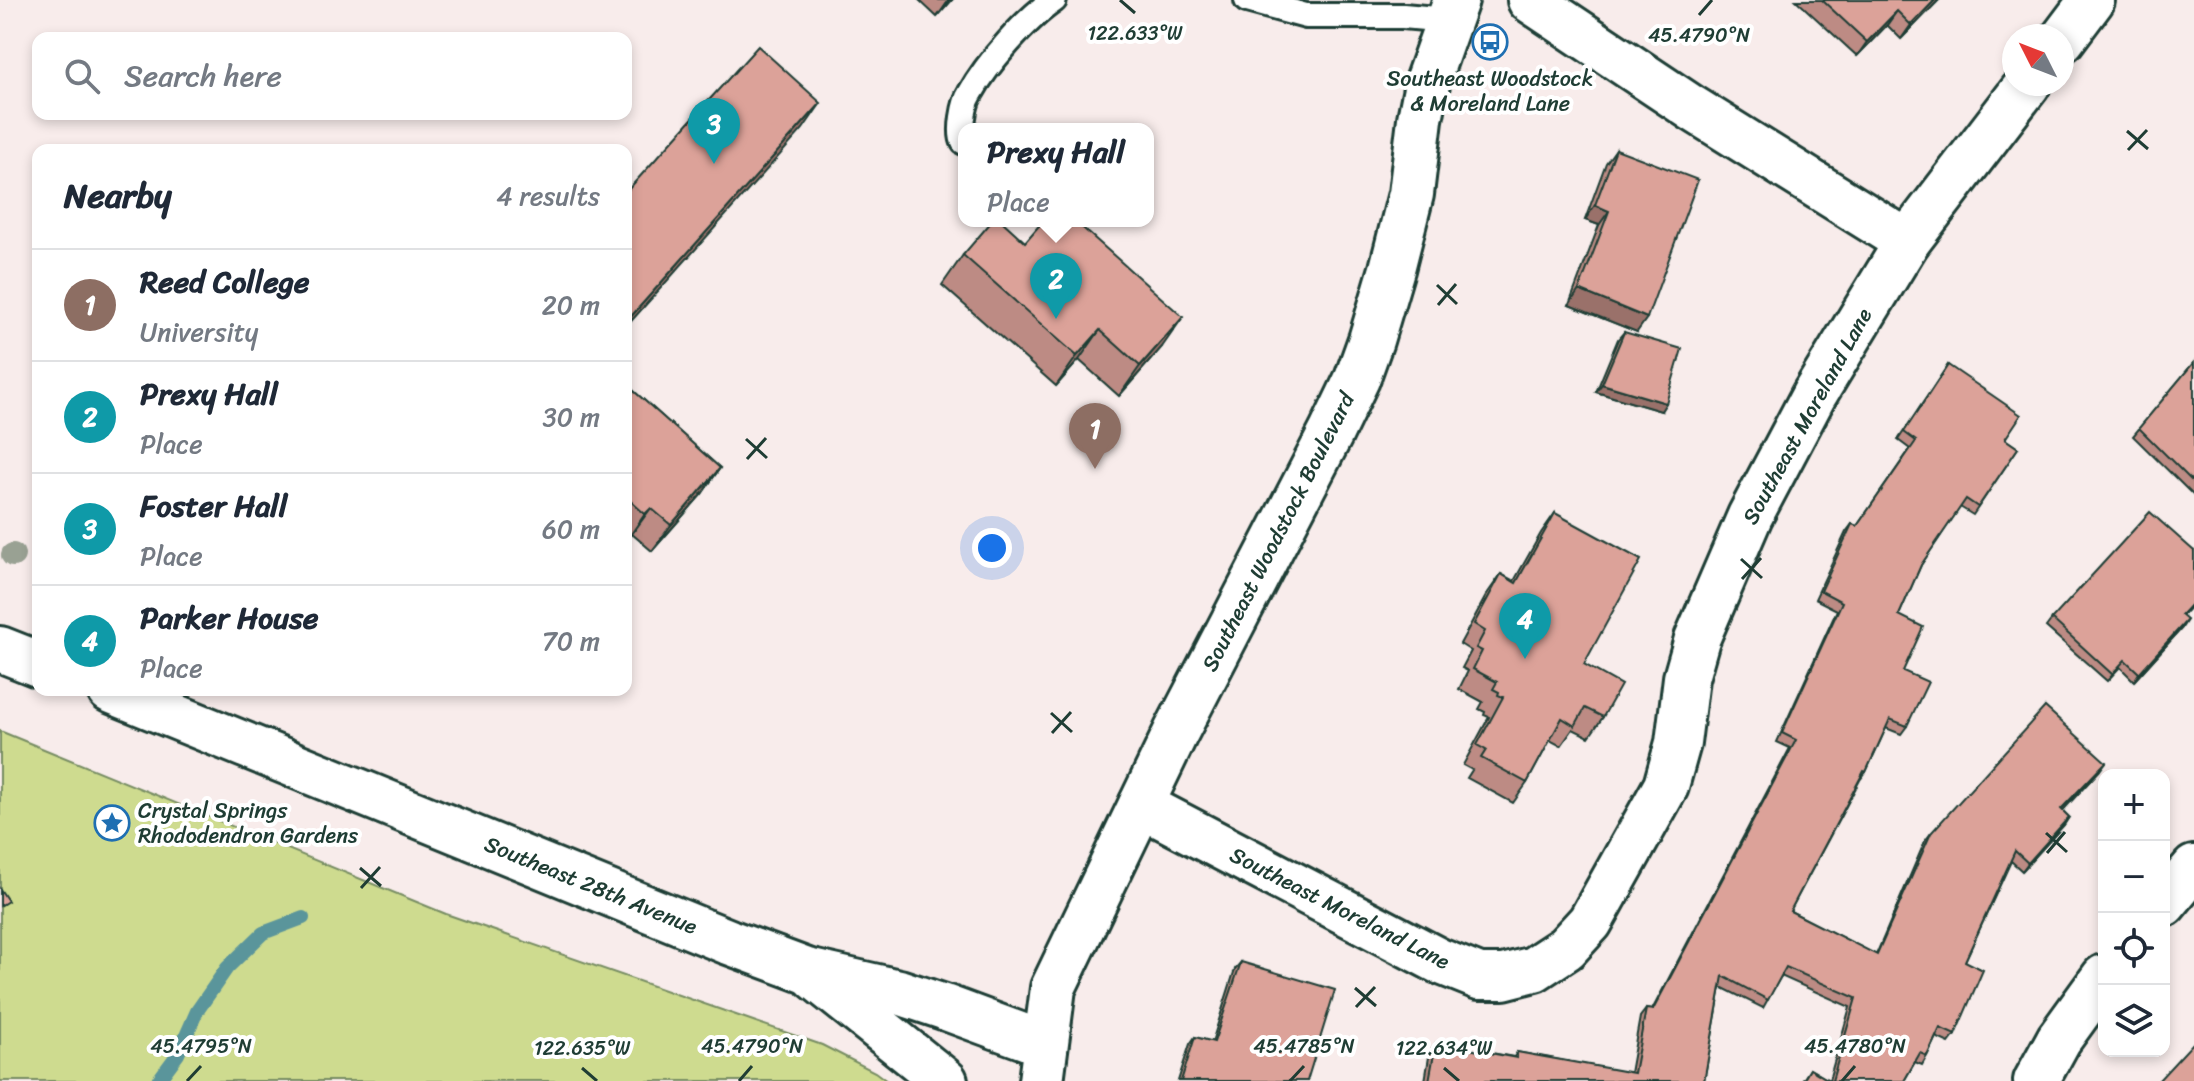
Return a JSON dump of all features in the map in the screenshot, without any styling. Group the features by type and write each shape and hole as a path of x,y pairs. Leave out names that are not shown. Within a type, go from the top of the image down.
{"street":[{"path":"1530,0 1692,108 1907,242"},
{"path":"2074,24 2092,0"},
{"name":"Southeast Woodstock Boulevard","path":"1042,1063 1053,988 1141,805 1357,379 1396,254 1411,194 1428,79 1452,10"},
{"name":"Southeast Moreland Lane","path":"1141,805 1439,961 1479,977 1503,977 1534,969 1566,948 1590,922 1666,786 1678,743 1686,678 1697,639 1750,516 1814,395 1907,242 2019,96"},
{"path":"0,649 32,662"},
{"name":"Southeast 28th Avenue","path":"125,696 729,942 807,971 899,992 1042,1063"},
{"path":"2170,897 2194,868"},
{"path":"807,971 945,1081"},
{"path":"2036,1081 2059,1039 2098,985"}],"lane":[{"path":"963,123 968,96 997,55 1054,0"},
{"path":"1247,0 1306,16 1403,16 1452,10"}],"green space":[{"name":"Crystal Springs Rhododendron Gardens","path":"0,731 446,914 822,1045 887,1081 0,1081"}],"building":[{"path":"1822,0 1935,0 1911,25 1897,11 1867,42"},
{"path":"758,46 821,103 632,315 632,185"},
{"path":"1616,149 1698,180 1647,318 1579,290 1609,211 1595,205"},
{"path":"987,227 1009,227 1025,242 1038,227 1082,227 1183,317 1140,366 1100,330 1077,356 963,255"},
{"path":"1624,332 1682,349 1666,403 1602,384"},
{"path":"2194,362 2194,483 2139,428"},
{"path":"1948,365 2021,415 2005,439 2018,448 1978,507 1966,499 1921,565 1899,615 1923,627 1903,671 1928,682 1907,726 1890,719 1866,772 1790,911 1877,955 1931,833 2045,707 2106,762 2061,809 2069,817 2028,863 2015,851 1965,961 1983,970 1955,1035 1940,1028 1927,1056 1920,1053 1904,1081 1832,1081 1856,998 1786,967 1768,1000 1723,976 1704,1081 1429,1081 1436,1043 1517,1058 1517,1052 1634,1073 1646,1009 1653,1010 1796,740 1782,733 1842,602 1821,591 1852,524 1857,526 1916,441 1904,432"},
{"path":"632,389 720,468 671,525 651,508 645,514 632,502"},
{"path":"2150,512 2194,551 2194,601 2181,615 2187,620 2139,673 2125,660 2112,674 2052,619"},
{"path":"1555,513 1641,560 1584,664 1621,685 1603,717 1585,708 1575,726 1562,718 1527,783 1481,758 1486,750 1477,745 1503,697 1493,689 1497,682 1473,669 1482,651 1476,648 1485,631 1474,624 1501,574 1516,583"},
{"path":"0,889 8,901 0,906"},
{"path":"1241,962 1335,990 1307,1081 1181,1081 1195,1037 1214,1042"},
{"path":"2194,1042 2194,1081 2158,1081"},
{"path":"1810,1069 1830,1081 1803,1081"}],"waterway":[{"path":"158,1081 178,1054 197,1011 227,968 263,933 303,918"}],"place":[{"name":"Southeast Woodstock & Moreland Lane","path":"1490,42"},
{"name":"Foster Hall","path":"714,164"},
{"name":"Prexy Hall","path":"1056,319"},
{"name":"Reed College","path":"1095,469"},
{"name":"Parker House","path":"1525,659"},
{"name":"Crystal Springs Rhododendron Gardens","path":"112,823"}]}
